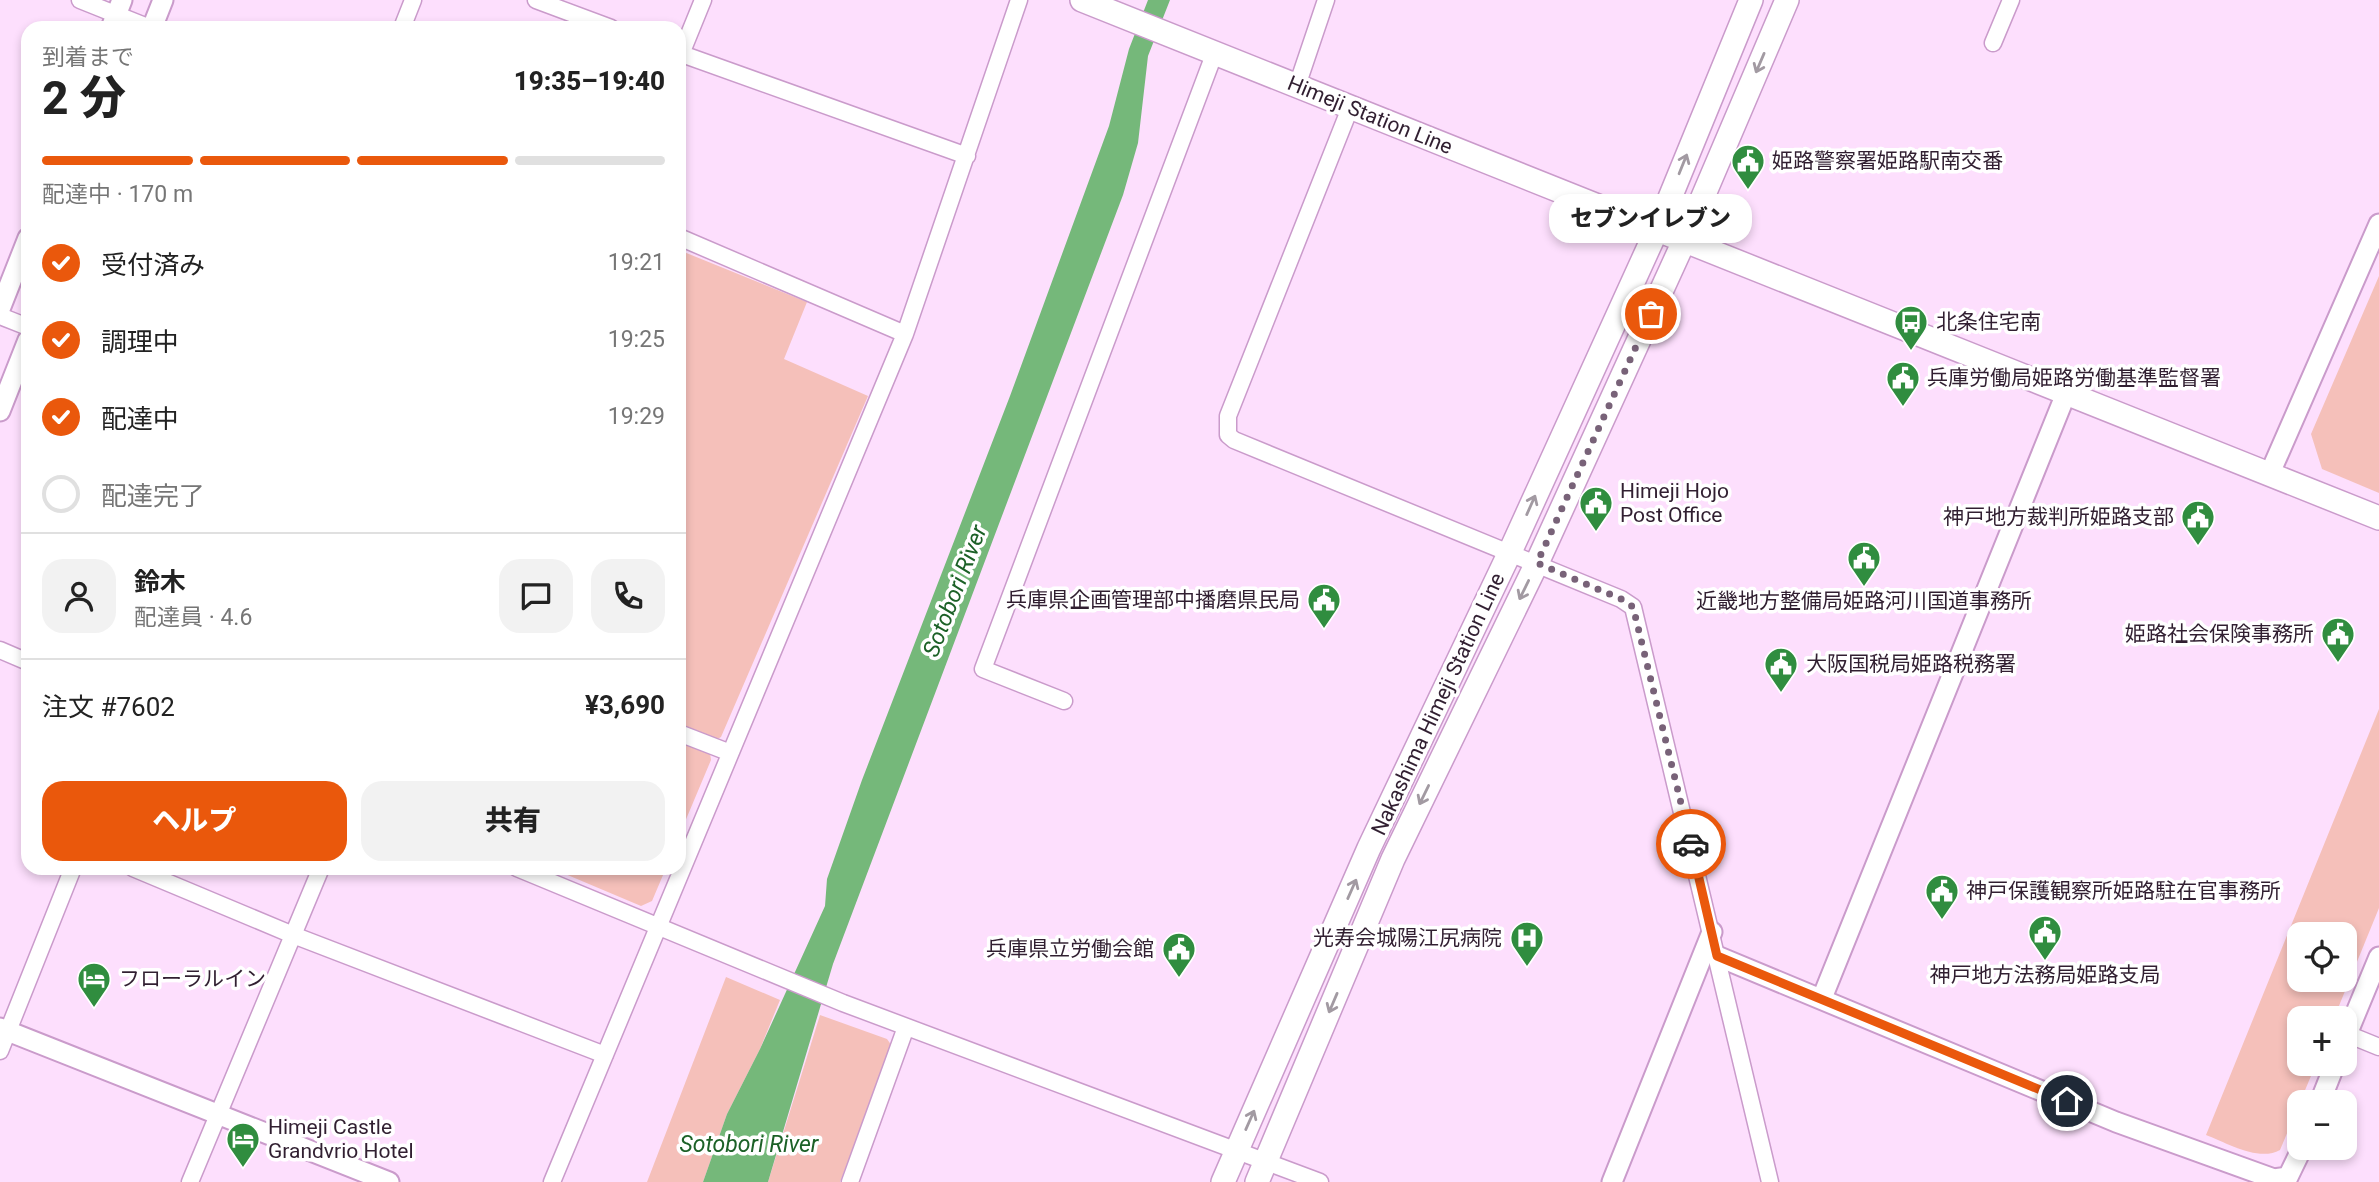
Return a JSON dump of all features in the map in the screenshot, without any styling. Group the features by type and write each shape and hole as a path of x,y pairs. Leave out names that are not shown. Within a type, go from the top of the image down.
{"main road":[{"path":"1685,239 1787,0"},
{"name":"Himeji Station Line","path":"1094,2 1350,108 1658,228 2379,518"},
{"path":"1658,228 1746,2"},
{"name":"Nakashima Himeji Station Line","path":"1223,1182 1369,848 1510,552 1658,228"},
{"name":"Nakashima Himeji Station Line","path":"1256,1182 1393,859 1537,563 1685,239"}],"street":[{"path":"80,0 134,21"},
{"path":"154,21 163,0"},
{"path":"405,21 413,0"},
{"path":"536,0 592,21"},
{"path":"686,41 703,0"},
{"path":"686,856 905,334 1019,0"},
{"path":"1297,86 1326,0"},
{"path":"1993,43 2011,0"},
{"path":"1064,701 983,669 1215,52"},
{"path":"686,57 967,156"},
{"path":"1350,108 1228,416 1228,435 1234,440 1537,563 1621,599 1633,607 1770,1182"},
{"path":"2270,473 2379,224"},
{"path":"686,240 905,334"},
{"path":"0,309 21,256"},
{"path":"0,316 21,324"},
{"path":"0,411 21,358"},
{"path":"1822,998 2067,391"},
{"path":"0,650 21,659"},
{"path":"686,736 728,752"},
{"path":"0,1052 4,1030 71,875"},
{"path":"150,875 293,935 605,1055"},
{"path":"190,1182 318,875"},
{"path":"534,875 843,1003 1320,1182"},
{"path":"552,1182 678,875"},
{"path":"1612,1182 1712,932"},
{"path":"1717,956 2116,1122 2274,1179 2291,1179 2297,1160"},
{"path":"2357,1010 2379,957"},
{"path":"850,1182 906,1027"},
{"path":"4,1030 389,1182"},
{"path":"2357,1040 2379,1047"}],"shaded area":[{"path":"686,253 807,302 784,359 868,396 721,737 714,741 686,730"},
{"path":"2379,276 2379,493 2322,469 2311,434"},
{"path":"2379,709 2379,908 2357,962 2357,922 2292,922"},
{"path":"686,744 710,753 711,760 686,819"},
{"path":"568,875 663,875 652,901 641,906"},
{"path":"2287,936 2287,992 2345,992 2339,1006 2287,1006 2287,1076 2311,1076 2305,1090 2287,1090 2287,1133 2280,1150 2263,1154 2206,1135"},
{"path":"726,977 780,1000 760,1049 727,1114 703,1182 647,1182"},
{"path":"820,1015 887,1039 892,1046 840,1182 768,1182"}],"water":[{"name":"Sotobori River","path":"1148,0 1170,0 1148,56 1138,143 1123,195 833,964 768,1182 703,1182 727,1114 760,1049 825,906 827,879 862,780 1010,396 1109,126 1129,49"}],"way so far":[{"path":"1651,314 1537,563 1621,599 1633,607 1691,844"}],"place":[{"name":"姫路警察署姫路駅南交番","path":"1748,191"},
{"name":"セブンイレブン","path":"1651,314"},
{"name":"北条住宅南","path":"1911,352"},
{"name":"兵庫労働局姫路労働基準監督署","path":"1903,408"},
{"name":"Himeji Hojo Post Office","path":"1596,533"},
{"name":"神戸地方裁判所姫路支部","path":"2198,547"},
{"name":"近畿地方整備局姫路河川国道事務所","path":"1864,588"},
{"name":"兵庫県企画管理部中播磨県民局","path":"1324,630"},
{"name":"姫路社会保険事務所","path":"2338,664"},
{"name":"大阪国税局姫路税務署","path":"1781,694"},
{"name":"神戸保護観察所姫路駐在官事務所","path":"1942,921"},
{"name":"神戸地方法務局姫路支局","path":"2045,962"},
{"name":"光寿会城陽江尻病院","path":"1527,968"},
{"name":"兵庫県立労働会館","path":"1179,979"},
{"name":"フローラルイン","path":"94,1009"},
{"name":"Himeji Castle Grandvrio Hotel","path":"243,1169"}],"route":[{"path":"1691,844 1717,956 2067,1101"}]}
